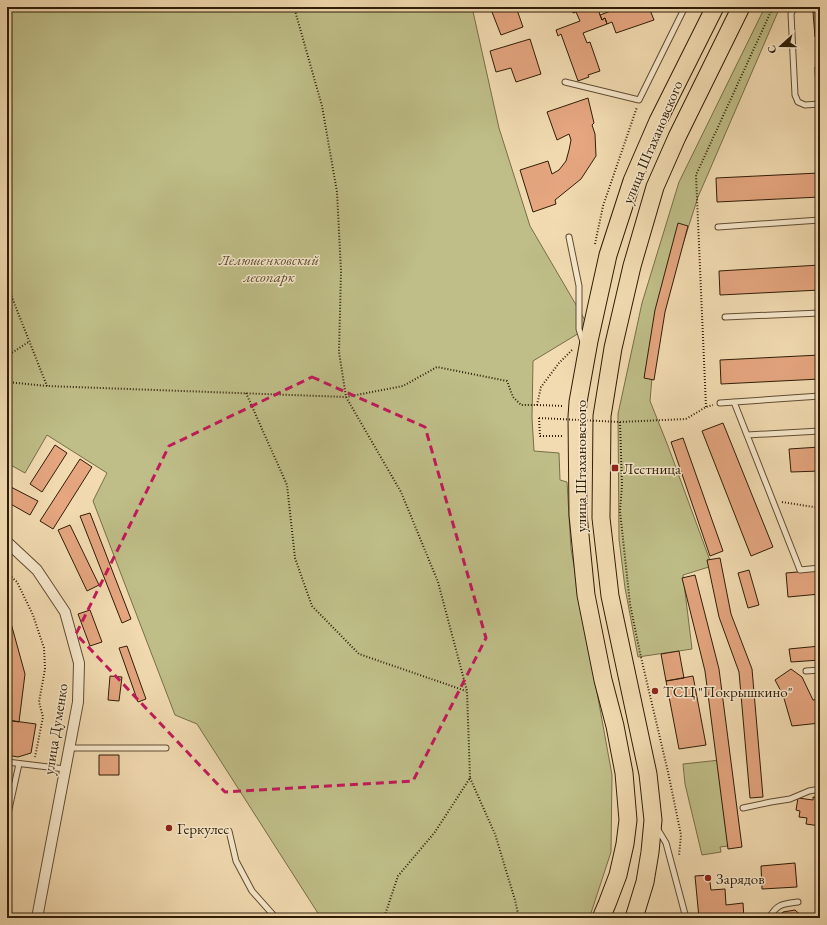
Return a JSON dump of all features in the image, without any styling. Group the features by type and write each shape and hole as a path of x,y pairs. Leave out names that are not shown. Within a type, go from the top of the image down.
{"main road":[{"name":"улица Штахановского","path":"601,918 618,875 625,844 628,820 624,773 586,595 578,515 577,417 582,348 608,255 632,181 658,121 715,7"},
{"name":"улица Штахановского","path":"634,918 645,882 650,852 652,820 648,774 610,596 601,518 602,416 613,348 625,296 632,266 655,187 677,137 741,7"}],"street":[{"name":"улица Думенко","path":"7,542 37,570 65,612 79,663 78,702 37,918"}],"lane":[{"path":"565,82 639,100 685,7"},
{"path":"794,7 791,14 795,95 798,102 805,105 820,104"},
{"path":"718,227 820,220"},
{"path":"569,237 579,286 579,329 582,348"},
{"path":"725,317 820,313"},
{"path":"720,403 820,396"},
{"path":"734,402 800,570 820,568"},
{"path":"748,435 820,431"},
{"path":"806,671 820,670"},
{"path":"69,748 166,748"},
{"path":"7,762 65,769"},
{"path":"7,818 19,764"},
{"path":"743,808 790,799 809,791 820,789"},
{"path":"652,820 666,843 686,918"},
{"path":"229,831 236,861 252,891 276,918"},
{"path":"768,918 775,908 783,904 798,902"}],"path":[{"path":"294,7 322,106 337,192 341,271 339,352 346,397 401,492 438,582 467,691 470,778 495,834 519,918"},
{"path":"706,406 696,175 774,7"},
{"path":"595,244 603,206 639,100"},
{"path":"7,285 47,386"},
{"path":"7,356 30,341"},
{"path":"537,405 541,387 559,363 582,348"},
{"path":"7,382 47,386 346,397 403,386 437,367 507,381 513,397 521,405 566,406"},
{"path":"246,393 287,485 295,558 312,606 359,654 467,691"},
{"path":"564,436 540,436 538,418 620,422 686,419 706,406 720,403"},
{"path":"565,421 566,413"},
{"path":"620,422 622,486 620,511 630,604 681,835 679,857"},
{"path":"773,500 820,508"},
{"path":"7,573 17,582 27,602 44,648 45,669 39,702 43,717 33,766"},
{"path":"384,918 398,876 435,832 470,778"}],"highlighted area":[{"path":"312,377 425,427 486,638 413,781 225,792 76,634 169,446"}],"green space":[{"name":"Лелюшенковский лесопарк","path":"7,7 472,7 499,128 530,226 589,327 533,361 532,418 534,451 559,453 560,480 567,482 571,549 612,775 611,852 591,913 586,918 321,918 197,724 175,715 93,501 107,473 47,435 25,473 7,463"},
{"path":"765,7 780,7 698,197 656,328 650,401 712,566 683,575 692,649 638,657 625,588 619,539 618,414 642,303 679,182"},
{"path":"720,760 728,846 720,847 721,852 702,855 685,784 683,764"}],"building":[{"path":"490,7 516,7 523,27 501,35"},
{"path":"571,7 597,7 602,20 605,18 607,24 583,33 587,43 590,42 600,71 588,75 589,77 578,81 561,34 558,36 556,30 580,21 576,12 573,13"},
{"path":"622,7 656,7 650,10 654,20 616,33 612,22 607,24 605,18 602,20 600,15"},
{"path":"813,12 820,12 820,37 815,37"},
{"path":"530,39 541,74 516,82 511,68 496,72 490,51"},
{"path":"815,67 820,67 820,92 816,92"},
{"path":"588,98 594,123 592,125 595,134 596,156 581,179 555,200 556,204 533,212 520,170 548,161 552,174 559,170 566,161 571,140 569,134 557,140 547,112"},
{"path":"819,159 820,197 717,202 716,178 819,173"},
{"path":"678,223 688,226 665,312 654,380 644,378 655,310"},
{"path":"820,265 820,290 720,295 719,271"},
{"path":"820,355 820,379 721,384 720,360"},
{"path":"723,423 773,547 751,556 702,431"},
{"path":"683,438 723,551 710,556 671,442"},
{"path":"55,445 67,453 42,492 30,484"},
{"path":"820,447 820,471 791,472 789,449"},
{"path":"80,459 92,467 53,529 40,521"},
{"path":"7,485 38,501 30,515 7,502"},
{"path":"90,513 131,619 122,623 80,516"},
{"path":"70,525 99,585 87,591 58,530"},
{"path":"720,558 731,614 752,669 763,797 750,798 739,672 719,617 707,560"},
{"path":"749,570 759,605 748,608 738,573"},
{"path":"820,570 820,594 788,597 786,573"},
{"path":"695,575 719,669 742,847 728,849 705,671 682,578"},
{"path":"90,610 102,642 90,646 78,614"},
{"path":"9,616 25,674 19,722 7,720 7,618"},
{"path":"127,646 146,699 138,702 119,648"},
{"path":"820,646 820,660 791,662 789,649"},
{"path":"679,651 684,678 666,681 661,654"},
{"path":"791,669 802,677 813,700 820,699 820,723 792,726 783,695 775,680"},
{"path":"110,676 122,677 119,701 108,700"},
{"path":"693,676 706,745 679,749 666,681"},
{"path":"7,720 36,724 31,753 18,757 7,755"},
{"path":"99,755 119,755 119,775 99,775"},
{"path":"813,797 820,798 820,826 806,824 807,818 799,817 800,811 796,810 798,798 813,800"},
{"path":"795,863 797,887 762,889 761,866"},
{"path":"709,875 711,890 725,889 726,905 743,903 744,918 699,918 695,876"},
{"path":"795,910 804,918 778,918 783,912"}],"place":[{"name":"Лестница","path":"615,468"},
{"name":"ТСЦ \"Покрышкино\"","path":"655,691"},
{"name":"Геркулес","path":"169,828"},
{"name":"Зарядов","path":"708,878"}]}
